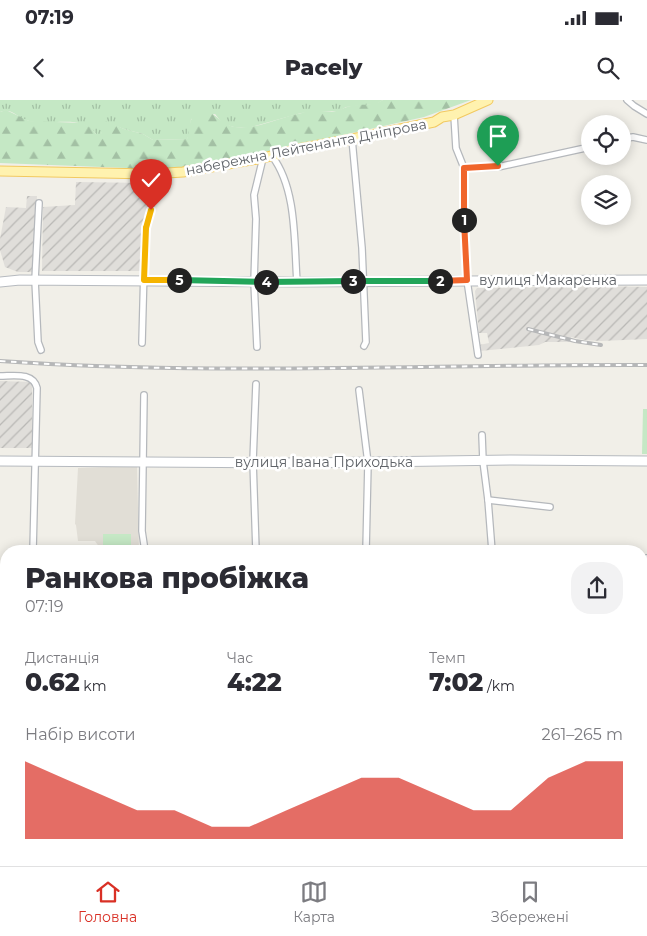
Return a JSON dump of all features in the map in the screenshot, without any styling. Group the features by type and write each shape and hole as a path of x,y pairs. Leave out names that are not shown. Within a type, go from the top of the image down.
{"main road":[{"name":"набережна Лейтенанта Дніпрова","path":"0,171 151,174 182,172 268,157 298,149 434,122 442,117 454,115 488,100"},
{"name":"вулиця Макаренка","path":"0,282 8,280 298,282 647,280"},
{"name":"вулиця Івана Приходька","path":"0,461 368,463 647,461"}],"street":[{"path":"627,100 647,114"},
{"path":"454,115 456,148 464,168 463,208 467,280 478,355"},
{"path":"631,137 647,140"},
{"path":"352,139 357,180 363,281 366,342 364,346"},
{"path":"464,168 498,166 581,149"},
{"path":"257,347 254,282 256,219 254,195 268,157 283,174 288,188 298,282"},
{"path":"142,343 145,231 151,210 151,174"},
{"path":"39,203 35,280 38,342 41,350"},
{"path":"0,376 28,377 33,380 38,388 33,545"},
{"path":"256,384 253,461 256,545"},
{"path":"359,390 368,463 366,545"},
{"path":"144,395 142,530 144,545"},
{"path":"482,435 482,461 488,500 492,545"},
{"path":"488,500 550,507"}],"shaded area":[{"path":"76,182 147,183 148,205 144,220 142,271 42,271 43,207 75,205"},
{"path":"27,196 37,196 32,272 18,272 5,267 0,250 0,239 6,207 26,208"},
{"path":"647,287 647,339 601,341 571,337 569,342 545,342 539,345 480,351 479,345 489,343 487,333 479,333 475,291 477,288"},
{"path":"0,381 32,382 32,448 0,448"},
{"path":"137,466 139,545 98,545 95,541 78,541 75,524 78,468"}],"green space":[{"path":"0,100 383,100 376,104 346,107 339,111 301,113 248,128 223,124 215,114 191,119 190,133 187,139 153,140 143,134 106,122 101,134 96,134 82,124 74,122 25,120 12,112 0,112"},
{"path":"383,100 471,100 424,117 178,170 0,163 0,112 6,110 29,121 82,123 90,127 96,134 101,134 106,121 124,129 143,134 153,140 187,139 190,122 194,115 202,112 211,113 230,126 252,127 306,112 332,112"},
{"path":"643,409 647,409 647,454 642,454"},
{"path":"103,534 131,534 131,545 103,545"}],"railway":[{"path":"528,329 575,341 601,345"},
{"path":"0,361 162,368 243,369 647,365"}],"route":[{"path":"151,210 145,231 144,280 254,282 467,280 463,208 464,168 498,166"}]}
